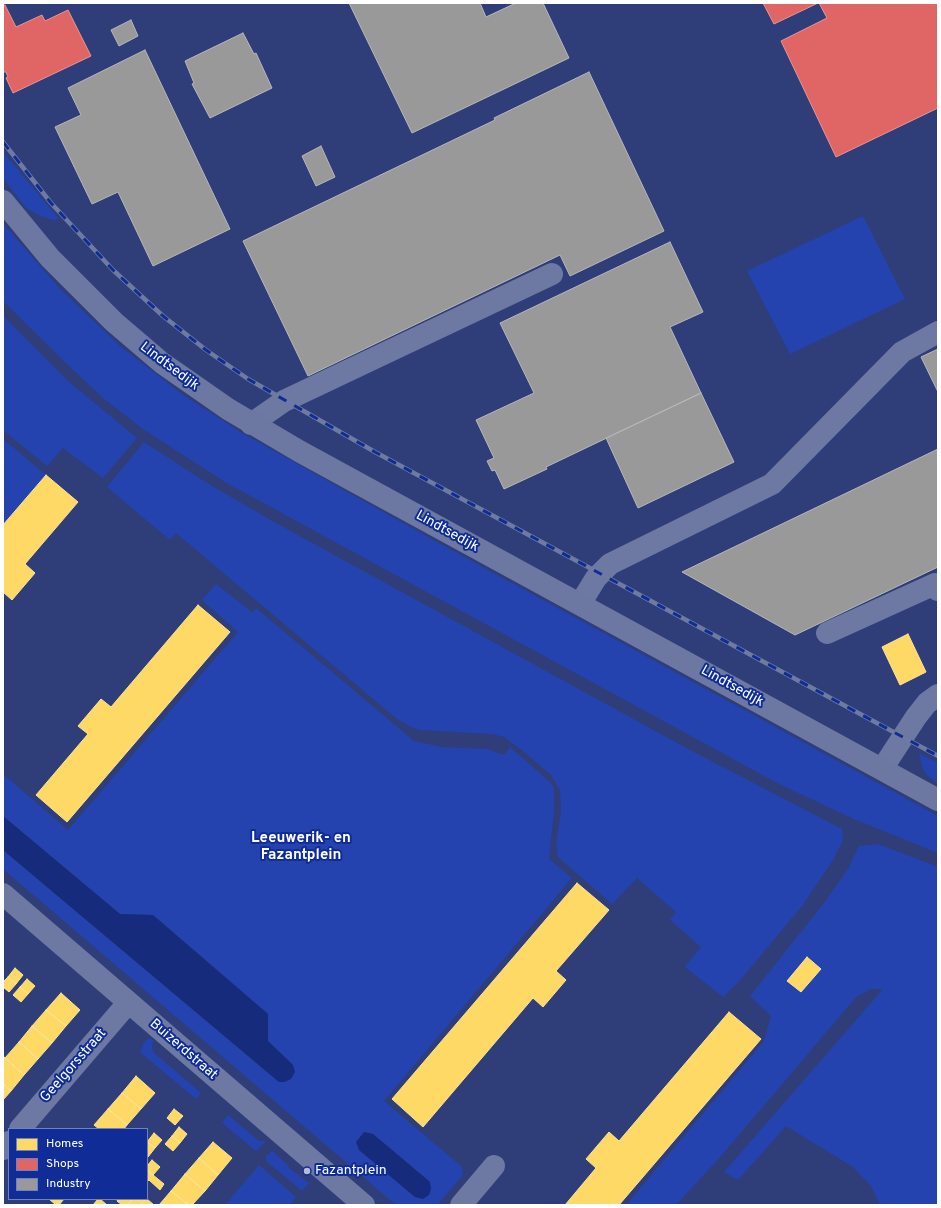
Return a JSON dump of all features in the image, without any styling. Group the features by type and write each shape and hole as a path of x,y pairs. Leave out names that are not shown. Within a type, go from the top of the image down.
{"main road":[{"name":"Lindtsedijk","path":"3,201 68,278 119,326 183,379 251,424 938,800"}],"street":[{"path":"251,424 284,401 552,274"},
{"path":"580,604 596,578 610,564 772,484 902,352 938,332"},
{"path":"827,633 935,584 938,590"},
{"path":"882,769 916,717 927,703 938,695"},
{"name":"Buizerdstraat","path":"3,894 364,1205"},
{"name":"Geelgorsstraat","path":"21,1128 128,1003"},
{"path":"461,1205 494,1166"}],"shaded area":[{"path":"5,154 59,219 53,220 41,216 26,208 3,178 3,156"},
{"path":"863,216 905,299 790,354 747,271"},
{"path":"3,223 59,288 120,346 183,395 242,433 437,542 938,816 938,853 854,819 779,784 225,482 143,429 103,398 3,301"},
{"path":"3,316 69,382 137,438 103,478 63,448 47,466 3,430"},
{"path":"3,439 46,475 3,525"},
{"path":"144,442 207,483 274,522 690,750 842,829 843,840 833,860 802,906 742,978 723,997 685,967 701,947 670,920 676,912 637,878 612,904 558,857 556,844 561,811 560,790 551,775 523,751 504,737 492,734 419,730 397,719 176,533 170,540 107,487"},
{"path":"216,584 253,613 256,608 414,741 442,747 487,749 504,755 510,747 550,782 554,788 554,810 549,859 572,878 384,1101 462,1167 463,1175 437,1205 396,1205 3,869 3,850 279,1082 288,1081 293,1076 293,1065 268,1041 268,1014 153,915 120,914 3,816 3,774 68,830 238,632 202,600","holes":["373,1134 430,1182 415,1197 359,1150"]},
{"path":"919,753 938,763 938,784 926,774 922,767"},
{"path":"3,816 120,914 153,915 268,1014 268,1041 293,1065 295,1072 291,1079 284,1082 279,1082 3,850"},
{"path":"878,844 938,867 938,1205 880,1205 871,1186 853,1167 786,1126 738,1180 724,1172 883,989 871,989 857,996 721,1156 676,1205 626,1205 764,1041 771,1016 750,996 824,903 848,869 859,846"},
{"path":"150,1038 154,1041 152,1045 153,1052 201,1093 196,1099 141,1053 141,1049 145,1041"},
{"path":"228,1115 259,1141 266,1141 256,1151 222,1123"},
{"path":"364,1132 373,1134 430,1182 431,1189 429,1195 423,1199 415,1197 359,1150 356,1142"},
{"path":"272,1151 289,1166 288,1167 309,1183 302,1191 266,1161 266,1156"},
{"path":"259,1165 296,1197 290,1205 225,1205"}],"building: Homes":[{"path":"46,475 78,502 25,564 35,573 12,600 3,592 3,525"},
{"path":"198,605 230,632 67,822 36,795 88,734 78,726 101,699 111,707"},
{"path":"908,634 926,672 900,685 882,647"},
{"path":"577,883 609,910 556,971 566,980 543,1007 533,998 423,1127 392,1099"},
{"path":"807,957 821,969 801,992 787,981"},
{"path":"15,968 23,975 16,984 8,977"},
{"path":"8,977 16,984 9,992 3,987 3,982"},
{"path":"27,979 35,986 28,994 20,987"},
{"path":"20,987 28,994 21,1002 13,995"},
{"path":"61,993 80,1010 66,1026 46,1010"},
{"path":"46,1010 66,1026 52,1043 32,1026"},
{"path":"729,1012 761,1039 619,1205 565,1205 596,1168 586,1159 609,1132 619,1141"},
{"path":"32,1026 52,1043 38,1059 19,1042"},
{"path":"19,1042 38,1059 24,1075 5,1058"},
{"path":"3,1056 24,1075 11,1091 3,1084"},
{"path":"136,1076 155,1093 141,1109 122,1093"},
{"path":"3,1084 11,1091 3,1100"},
{"path":"122,1093 141,1109 127,1125 108,1109"},
{"path":"108,1109 127,1125 125,1128 98,1128 94,1125"},
{"path":"174,1109 183,1116 175,1125 167,1118"},
{"path":"179,1127 187,1134 180,1143 172,1136"},
{"path":"154,1133 162,1140 155,1148 148,1143"},
{"path":"172,1136 180,1143 173,1151 165,1144"},
{"path":"213,1142 232,1158 218,1175 199,1158"},
{"path":"148,1143 155,1148 148,1157"},
{"path":"199,1158 218,1175 205,1191 185,1174"},
{"path":"152,1160 160,1167 153,1175 148,1171 148,1165"},
{"path":"148,1171 164,1184 160,1190 149,1180 148,1181"},
{"path":"185,1174 205,1191 192,1205 189,1205 171,1191"},
{"path":"171,1191 189,1205 159,1205"},
{"path":"50,1200 63,1200 59,1205 56,1205"},
{"path":"97,1200 101,1200 107,1205 93,1205"},
{"path":"132,1200 127,1205 122,1205 117,1201"},
{"path":"132,1200 145,1200 140,1205 127,1205"},
{"path":"148,1200 154,1205 140,1205"}],"building: Shops":[{"path":"763,3 818,3 774,24"},
{"path":"819,3 938,3 938,108 836,157 781,41 827,18"},
{"path":"5,5 16,27 42,15 45,21 68,10 91,56 13,93 6,78 8,77 6,72 3,72 3,6"}],"building: Industry":[{"path":"349,3 480,3 486,17 516,3 543,3 569,58 412,133"},
{"path":"131,20 138,36 119,46 111,30"},
{"path":"243,33 254,54 256,53 272,88 210,118 192,84 194,83 185,61"},
{"path":"145,50 230,229 153,266 118,192 92,204 55,127 81,115 68,88"},
{"path":"589,72 664,231 570,276 560,255 308,376 243,241 495,120 494,118"},
{"path":"321,146 335,177 316,186 302,156"},
{"path":"670,242 703,312 670,327 701,393 546,467 547,469 504,489 495,470 492,471 487,461 494,458 476,420 534,393 500,323"},
{"path":"938,349 938,392 921,357"},
{"path":"701,393 734,462 638,508 606,438"},
{"path":"938,449 938,567 795,635 682,572"}],"railway":[{"path":"3,142 51,203 113,270 163,316 206,350 248,379 375,452 938,756"}],"place":[{"name":"Fazantplein","path":"307,1171"}],"district":[{"name":"Leeuwerik- en Fazantplein","path":"301,848"}]}
